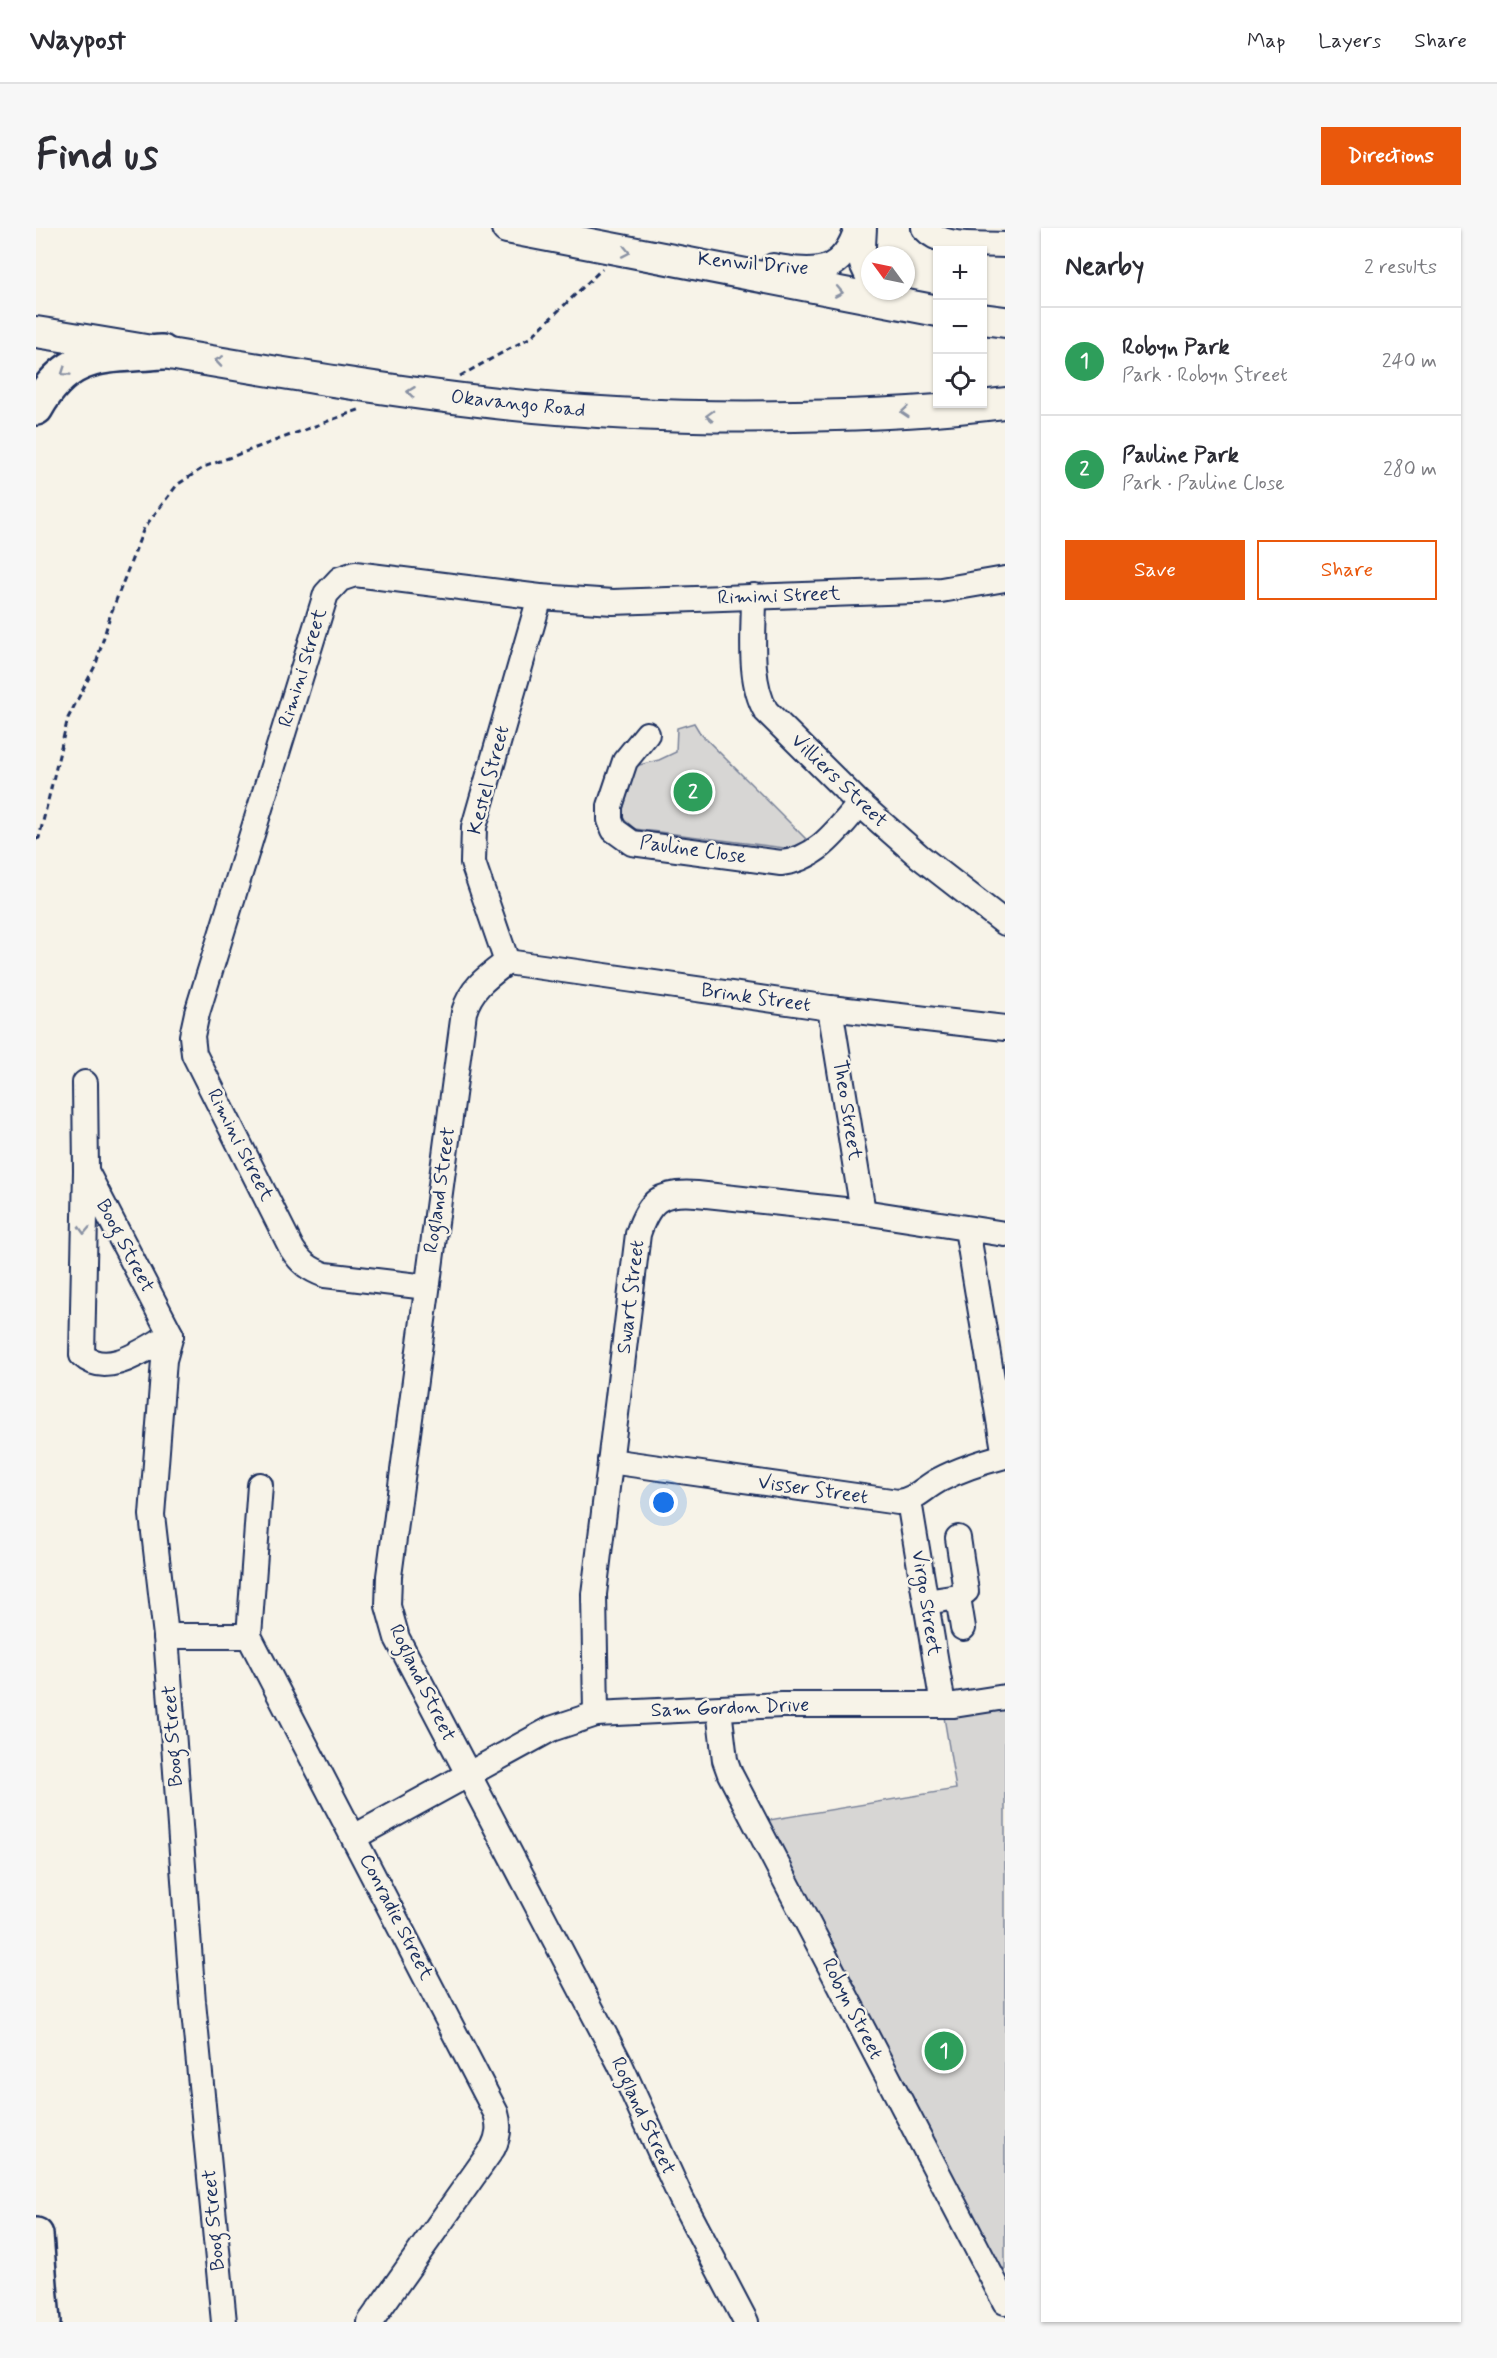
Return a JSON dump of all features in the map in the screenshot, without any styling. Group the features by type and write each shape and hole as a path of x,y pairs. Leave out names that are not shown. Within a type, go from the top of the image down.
{"highway":[{"path":"36,408 54,380 78,364 93,358 162,352"},
{"path":"36,2235 43,2322"}],"main road":[{"path":"507,228 663,259 861,288"},
{"path":"905,300 933,309"},
{"path":"987,320 1005,322"},
{"name":"Okavango Road","path":"36,332 429,394 497,403 628,414 735,417 865,415 1005,403"}],"street":[{"name":"Kenwil Drive","path":"663,259 731,259 801,270 817,270 831,267 840,260 848,251 857,228"},
{"path":"863,246 864,228"},
{"path":"924,228 945,242 1005,245"},
{"name":"Rimini Street","path":"427,1287 325,1275 310,1270 300,1261 194,1054 192,1036 197,1013 326,594 340,579 355,574 540,597 613,602 941,590 1005,579"},
{"name":"Villiers Street","path":"754,596 755,684 759,700 766,711 860,804 919,856 1005,923"},
{"name":"Kestel Street","path":"507,962 473,863 472,845 474,827 540,597"},
{"name":"Pauline Close","path":"647,734 626,761 610,806 610,820 614,830 632,843 781,862 797,861 828,840 860,804"},
{"name":"Brink Street","path":"507,962 521,966 830,1008 1005,1028"},
{"name":"Rogland Street","path":"507,962 472,992 464,1012 388,1576 388,1606 397,1638 620,2064 681,2198 746,2322"},
{"name":"Theo Street","path":"830,1008 863,1212"},
{"path":"85,1083 86,1171 82,1355 97,1364 115,1364 171,1335"},
{"name":"Boog Street","path":"86,1171 171,1335 164,1360 152,1495 154,1544 166,1636 193,2002 224,2322"},
{"name":"Swart Street","path":"596,1714 594,1594 638,1234 644,1216 652,1204 664,1196 680,1193 863,1212 1005,1234"},
{"path":"909,1501 947,1476 1005,1456 967,1229"},
{"name":"Visser Street","path":"610,1461 898,1502 909,1501"},
{"path":"166,1636 249,1636 260,1485"},
{"name":"Virgo Street","path":"909,1501 943,1705"},
{"path":"926,1602 958,1597 966,1591 958,1538"},
{"path":"958,1597 963,1628"},
{"name":"Conradie Street","path":"249,1636 499,2122 499,2131 493,2148 370,2322"},
{"name":"Sam Gordon Drive","path":"354,1837 551,1729 596,1714 782,1705 943,1705 1005,1697"},
{"name":"Robyn Street","path":"719,1709 725,1760 730,1774 1005,2302"}],"path":[{"path":"429,394 531,337 601,269 612,267"},
{"path":"36,839 39,838 68,718 96,664 110,616 144,528 177,485 204,467 372,405"}],"shaded area":[{"path":"694,723 700,733 809,842 801,850 635,829 621,817 635,766 659,760 676,752 677,728"},
{"path":"1005,1708 1005,2282 763,1821 956,1789 944,1717"}],"place":[{"name":"Pauline Park","path":"693,792"},
{"name":"Robyn Park","path":"944,2051"}]}
